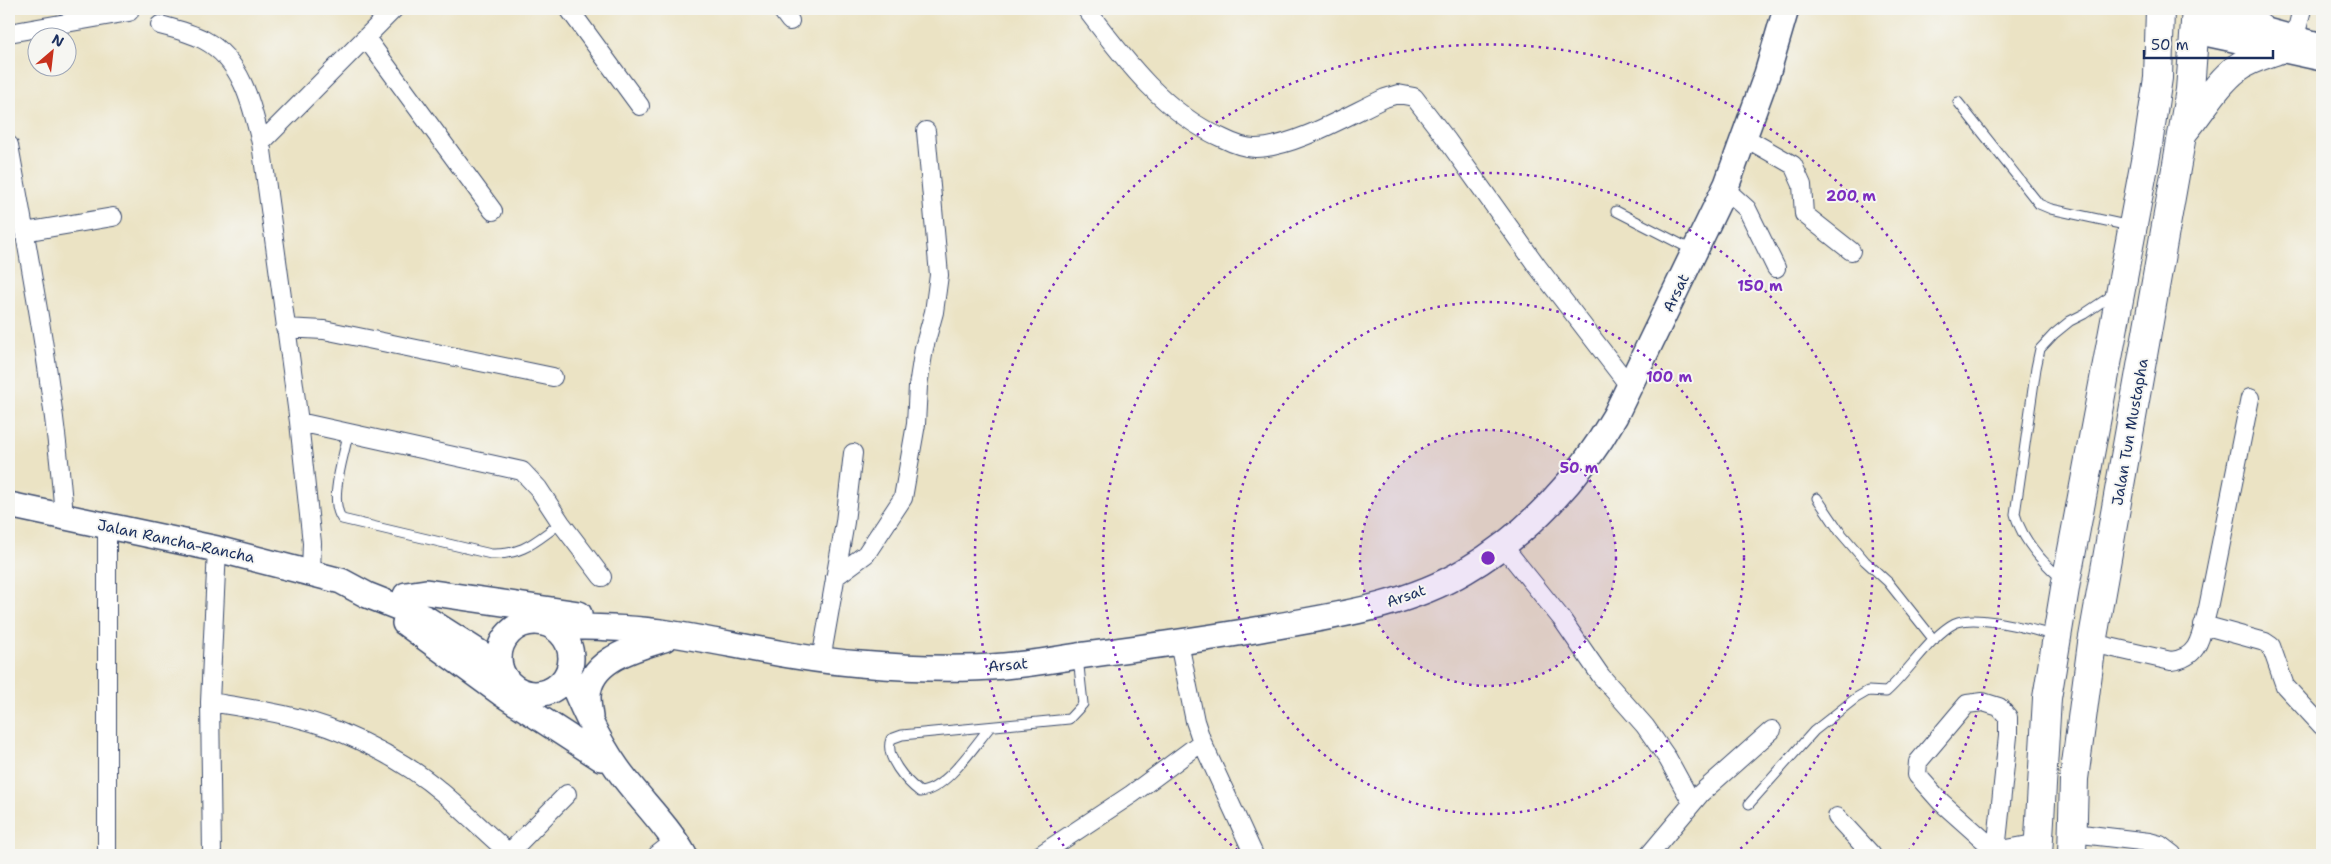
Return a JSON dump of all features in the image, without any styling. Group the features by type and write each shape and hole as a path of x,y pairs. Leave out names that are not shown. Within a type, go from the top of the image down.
{"main road":[{"name":"Arsat","path":"653,634 690,638 821,660 900,667 1003,667 1180,644 1344,614 1388,603 1427,589 1462,573 1503,546 1524,528 1567,486 1599,444 1630,387 1725,189 1767,74 1786,9"},
{"path":"2039,849 2047,698 2066,582 2148,145 2158,78 2160,9"},
{"path":"2236,9 2279,39 2322,58"},
{"path":"2158,78 2176,35 2192,13 2210,34 2279,39 2322,46"},
{"name":"Jalan Tun Mustapha","path":"2073,844 2076,761 2092,643 2190,90 2192,13"},
{"path":"2182,134 2214,93 2238,67 2259,56 2279,39"},
{"name":"Jalan Rancha-Rancha","path":"9,505 218,548 342,581"},
{"path":"342,581 369,584 519,625 541,622 552,626 653,634"},
{"path":"342,581 367,595 501,694 609,763"},
{"path":"406,595 426,592 588,616 653,634"},
{"path":"367,595 425,618 500,666"},
{"path":"519,625 509,632 502,642 499,653 500,666 504,675 511,684 533,695 609,763"},
{"path":"533,695 549,691 559,685 569,669 571,653 568,642 552,626"},
{"path":"569,669 615,646 642,640 653,634"},
{"path":"591,728 587,696 595,675 602,666 653,634"},
{"path":"569,669 591,728 609,763 672,850"}],"street":[{"path":"261,143 394,9"},
{"path":"569,9 640,106"},
{"path":"1086,9 1116,49 1167,104 1201,129 1237,145 1254,148 1283,144 1385,98 1398,94 1414,97 1537,266 1630,387"},
{"path":"2279,39 2301,9"},
{"path":"9,33 130,12"},
{"path":"160,25 205,40 221,52 238,74 251,101 261,143 298,422 312,543 312,572"},
{"path":"366,38 493,212"},
{"path":"835,577 866,554 903,498 916,424 922,358 934,312 939,276 926,131"},
{"path":"1744,137 1793,166 1802,185 1804,214 1851,251"},
{"path":"9,145 61,474 64,517"},
{"path":"1725,189 1747,209 1776,268"},
{"path":"24,232 114,217"},
{"path":"285,328 324,330 553,377"},
{"path":"2092,643 2170,661 2183,660 2196,648 2203,625 2250,398"},
{"path":"298,422 522,471 538,488 561,523 602,577"},
{"path":"821,660 853,453"},
{"path":"107,526 107,855"},
{"path":"1503,546 1561,618 1601,676 1645,726 1668,759 1692,803"},
{"path":"212,855 210,702 218,548"},
{"path":"2203,625 2265,642 2271,646 2285,686 2322,726"},
{"path":"1180,644 1195,721 1202,742 1254,855"},
{"path":"210,702 304,720 339,732 371,747 443,793 508,854 567,794"},
{"path":"1995,853 2008,736 2008,717 1999,707 1983,702 1966,704 1918,762 1916,775 1941,802 1995,853 2039,849"},
{"path":"1649,855 1692,803 1772,730"},
{"path":"1040,855 1132,794 1202,742"},
{"path":"1837,817 1872,855"},
{"path":"2073,844 2149,842 2160,845 2173,855"}],"lane":[{"path":"1958,102 2039,204 2051,209 2132,226"},
{"path":"1616,211 1696,252"},
{"path":"2066,582 2048,567 2031,545 2019,528 2015,514 2036,368 2040,349 2054,334 2070,321 2084,314 2120,289"},
{"path":"348,434 336,506 342,519 491,554 509,555 528,547 561,523"},
{"path":"1817,498 1840,532 1865,561 1888,582 1934,640"},
{"path":"1749,804 1814,731 1856,698 1868,691 1886,692 1934,640 1955,623 1968,620 1997,622 2058,636"},
{"path":"990,726 946,779 927,791 920,792 912,786 894,761 890,751 891,739 902,734 990,726 1069,719 1083,704 1078,656"}]}
